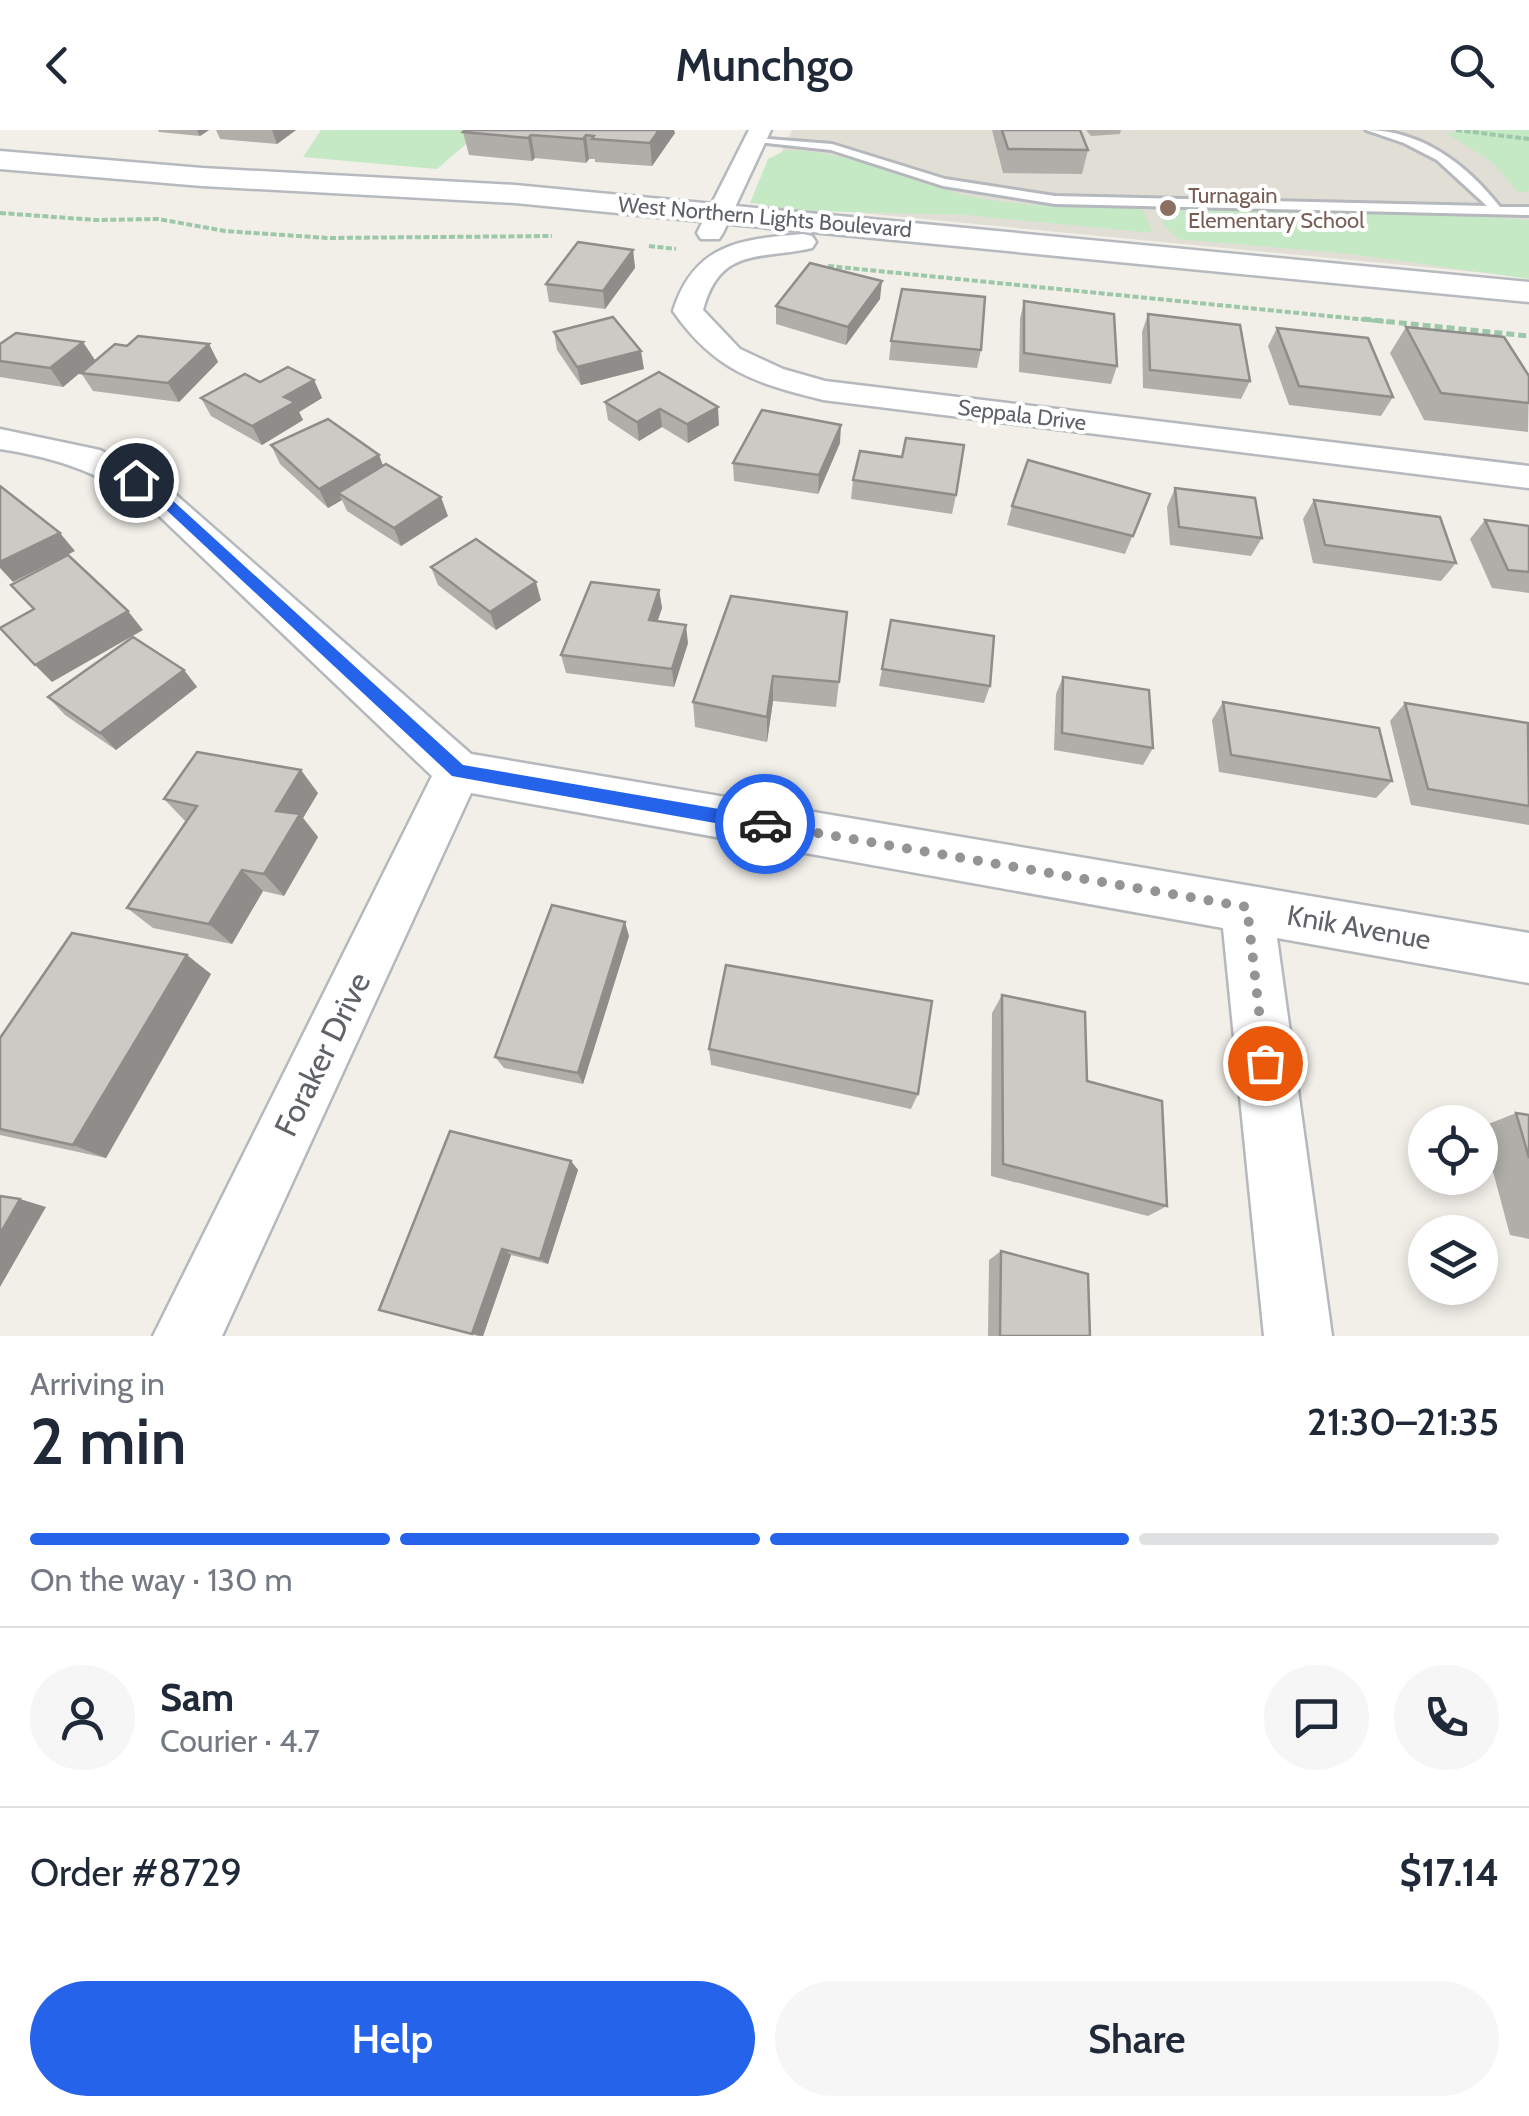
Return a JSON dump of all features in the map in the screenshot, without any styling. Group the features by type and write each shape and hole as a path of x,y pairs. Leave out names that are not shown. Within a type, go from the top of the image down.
{"street":[{"name":"Seppala Drive","path":"757,136 704,272 692,292 688,311 729,356 789,381 823,390 1529,477"},
{"name":"West Northern Lights Boulevard","path":"0,160 202,178 516,194 719,233 1529,292"},
{"name":"West Northern Lights Boulevard","path":"0,190 224,206 534,216 1529,313"},
{"path":"0,439 80,453 111,464 136,480 166,502 458,771"},
{"name":"Knik Avenue","path":"458,771 1529,958"},
{"name":"Foraker Drive","path":"186,1336 458,771"},
{"path":"1247,907 1298,1336"}],"lane":[{"path":"1377,130 1453,165 1477,184 1495,208"},
{"path":"757,136 832,148 942,182 1036,199 1495,208 1529,212"}],"path":[{"path":"1456,130 1529,139"}],"shaded area":[{"name":"Turnagain Elementary School","path":"792,130 1506,130 1529,163 1529,277 756,203"}],"green space":[{"path":"321,130 476,130 473,138 437,169 303,157"},
{"path":"1529,130 1529,191 1519,193 1492,162 1446,133"},
{"path":"786,150 854,160 987,199 1053,206 1142,208 1153,233 967,215 773,210 764,204 750,203 768,159"},
{"path":"1157,209 1436,213 1529,220 1529,279 1352,254 1178,239 1165,226"}],"building":[{"path":"465,130 659,130 650,143 592,139 594,136 586,135 583,139 531,135 528,138"},
{"path":"1002,130 1080,130 1088,150 1008,149"},
{"path":"578,242 633,250 603,291 546,284"},
{"path":"810,263 882,281 848,327 776,306"},
{"path":"902,289 985,297 981,350 891,341"},
{"path":"1024,301 1114,314 1117,366 1024,353"},
{"path":"1148,314 1240,325 1250,381 1150,370"},
{"path":"613,317 641,351 577,367 554,332"},
{"path":"1406,327 1504,337 1529,376 1529,403 1441,393"},
{"path":"1277,328 1368,338 1393,397 1299,386"},
{"path":"16,333 83,342 50,368 0,361 0,344"},
{"path":"138,336 209,344 168,383 81,373 115,344 127,346"},
{"path":"288,367 314,380 284,397 295,402 252,426 201,398 245,374 260,382"},
{"path":"659,372 718,407 687,424 660,409 637,422 605,402"},
{"path":"762,410 841,425 819,475 733,463"},
{"path":"328,419 379,455 319,489 271,445"},
{"path":"906,438 964,445 956,495 853,480 860,451 902,457"},
{"path":"1028,460 1150,494 1133,536 1012,506"},
{"path":"386,464 441,497 394,528 338,493"},
{"path":"0,486 60,533 0,562"},
{"path":"1175,488 1255,498 1262,538 1179,527"},
{"path":"1314,500 1440,517 1456,563 1325,545"},
{"path":"1485,520 1529,526 1529,572 1508,570"},
{"path":"476,539 536,582 490,612 431,567"},
{"path":"68,555 128,611 35,665 0,628 34,609 11,585"},
{"path":"591,582 659,590 649,620 686,625 672,669 561,655"},
{"path":"731,596 847,612 839,682 773,676 767,717 693,702"},
{"path":"891,620 994,636 990,686 882,669"},
{"path":"133,637 184,670 100,733 48,697"},
{"path":"1063,677 1149,690 1153,748 1062,733"},
{"path":"1223,702 1379,728 1392,781 1231,755"},
{"path":"1405,703 1528,723 1529,806 1428,789"},
{"path":"197,752 301,770 276,811 300,814 264,874 242,870 209,924 127,908 197,806 164,799"},
{"path":"552,905 625,922 578,1073 495,1057"},
{"path":"72,933 187,955 73,1145 0,1129 0,1038"},
{"path":"726,965 932,1001 918,1094 709,1049"},
{"path":"1002,995 1085,1012 1087,1081 1162,1101 1167,1206 1003,1164"},
{"path":"1516,1113 1529,1115 1529,1158"},
{"path":"450,1131 571,1161 540,1259 502,1249 472,1334 379,1310"},
{"path":"0,1196 20,1199 0,1234"},
{"path":"1001,1251 1088,1274 1090,1336 1000,1336"}],"way so far":[{"path":"765,824 1247,907 1265,1063"}],"place":[{"name":"Turnagain Elementary School","path":"1168,208"}],"route":[{"path":"136,480 166,502 458,771 765,824"}]}
